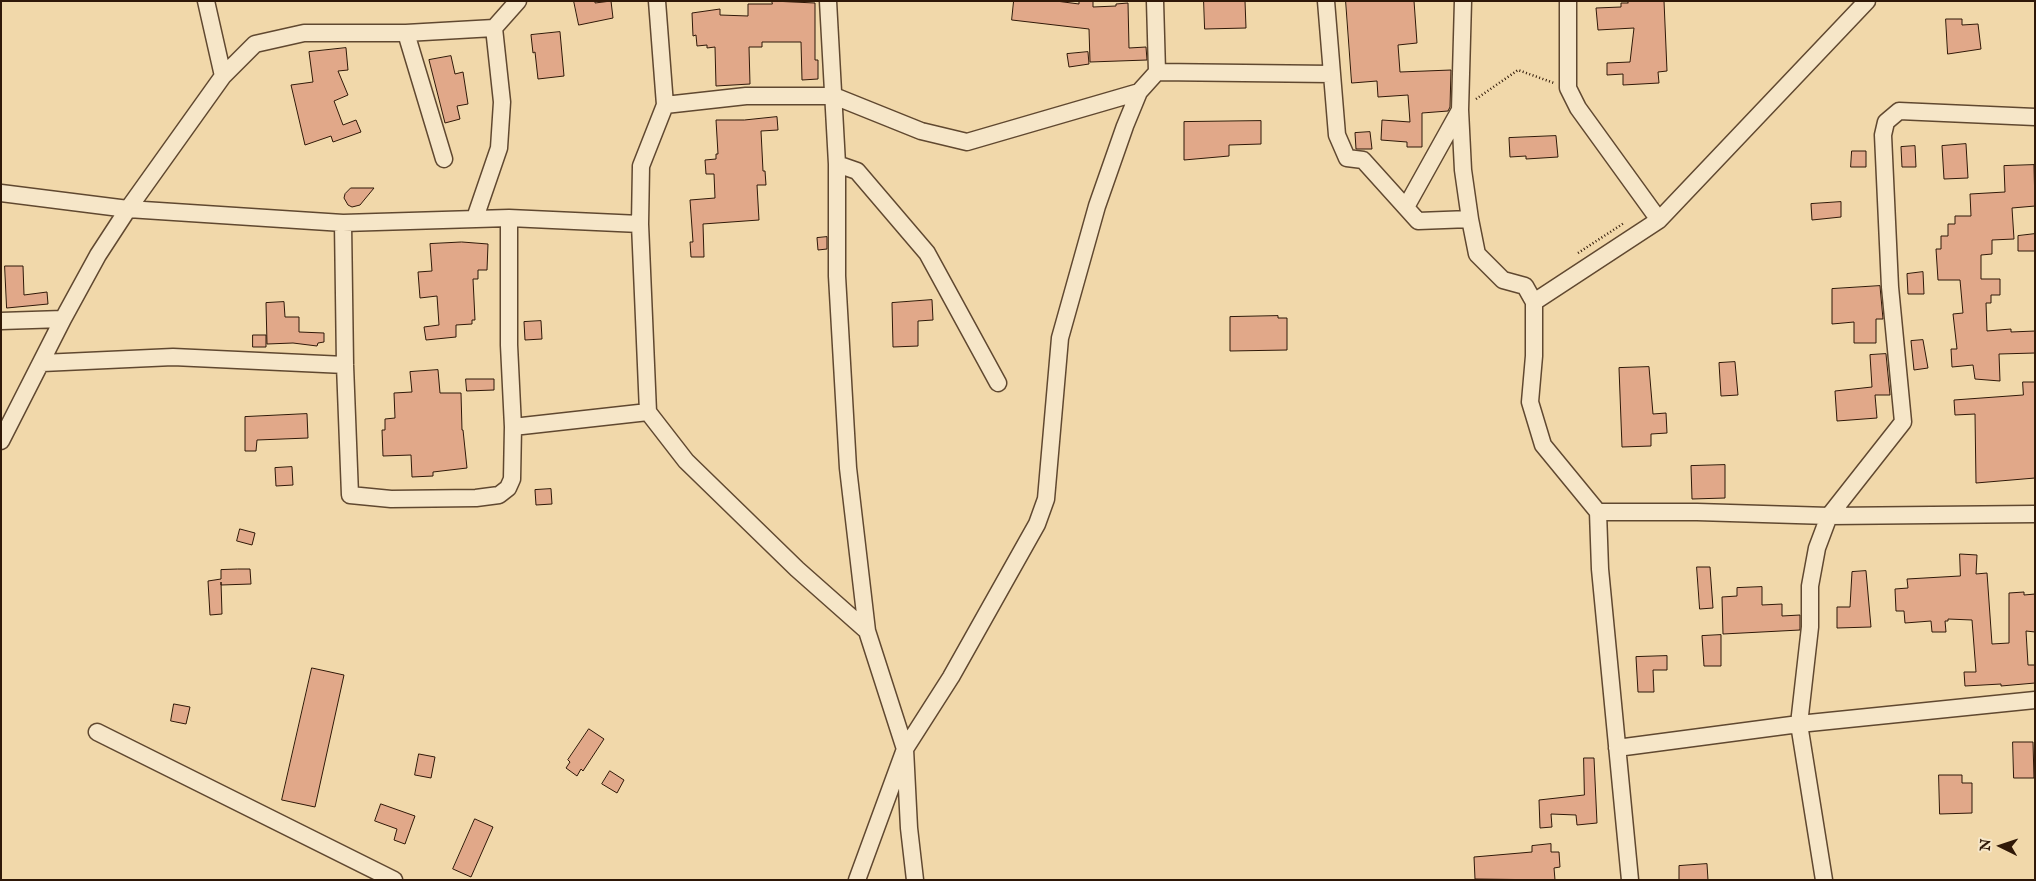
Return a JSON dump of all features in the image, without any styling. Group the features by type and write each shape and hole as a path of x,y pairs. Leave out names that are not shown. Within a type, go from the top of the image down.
{"street":[{"path":"206,1 223,76"},
{"path":"1,441 98,255 223,76 255,44 304,33 406,33 494,28 518,1"},
{"path":"658,1 665,106 641,166 640,224 648,412 686,462 797,569 867,631"},
{"path":"828,1 837,164 837,276 848,468 867,631 905,749 914,880"},
{"path":"857,880 905,749 951,677 1041,513 1046,499 1060,338 1097,206 1125,126 1139,92 1157,72 1155,1"},
{"path":"1326,1 1337,136 1347,158 1363,160 1418,221 1470,219"},
{"path":"1463,1 1460,110 1463,170 1477,254 1503,280 1525,286 1534,302 1534,356 1530,402 1544,445 1598,512 1600,568 1630,880"},
{"path":"1568,1 1568,88 1578,108 1659,220"},
{"path":"1534,302 1659,220 1866,1"},
{"path":"474,218 499,148 502,102 494,28"},
{"path":"406,33 444,159"},
{"path":"1157,72 1331,74"},
{"path":"665,106 746,96 834,96 920,131 967,142 1139,92"},
{"path":"1406,207 1460,110"},
{"path":"1824,880 1799,724 1810,627 1810,586 1818,548 1828,516 1903,422 1890,287 1883,135 1886,122 1899,110 2035,117"},
{"path":"837,164 857,171 927,253 998,383"},
{"path":"1,194 128,210 343,223 509,218 640,224"},
{"path":"343,223 345,365 350,495 391,500 476,498 499,495 508,488 512,479 513,427 509,345 509,218"},
{"path":"1,320 63,319"},
{"path":"42,363 173,357 345,365"},
{"path":"513,427 648,412"},
{"path":"1598,512 1696,512 1828,516 2035,514"},
{"path":"1616,748 1799,724 2035,700"},
{"path":"97,732 394,880"}],"path":[{"path":"1460,110 1518,70 1568,88"}],"building":[{"path":"574,1 595,1 595,3 611,1 613,18 579,25"},
{"path":"772,1 815,3 815,60 818,60 818,79 802,80 801,42 762,42 762,47 749,47 750,84 716,86 715,47 707,48 707,45 697,46 696,35 693,36 692,13 720,9 720,15 748,16 748,4 772,4"},
{"path":"1014,1 1056,1 1079,4 1079,1 1093,1 1093,7 1116,6 1116,4 1128,3 1129,48 1146,47 1147,60 1090,62 1089,29 1012,20"},
{"path":"1204,1 1245,1 1246,28 1205,29"},
{"path":"1346,1 1414,1 1417,43 1398,45 1400,72 1451,70 1450,107 1448,111 1422,113 1422,147 1407,147 1407,142 1381,140 1382,120 1410,122 1408,95 1378,97 1377,81 1352,83"},
{"path":"1627,1 1664,1 1667,71 1658,72 1659,83 1623,85 1623,74 1607,75 1607,63 1630,62 1634,28 1598,30 1596,8 1621,7 1621,3 1628,3"},
{"path":"1946,19 1962,19 1962,25 1978,24 1981,49 1948,54"},
{"path":"560,32 564,76 538,79 531,35"},
{"path":"346,48 348,70 338,71 348,95 334,101 343,125 356,120 361,132 333,142 331,136 305,145 291,85 313,82 309,52"},
{"path":"1088,52 1089,64 1069,67 1067,54"},
{"path":"451,56 455,74 463,72 468,104 457,106 460,119 445,123 429,60"},
{"path":"777,117 778,130 761,131 763,171 765,171 766,185 757,185 759,220 703,224 704,257 691,257 690,242 693,242 690,200 715,198 714,174 706,174 705,160 716,159 716,154 718,154 716,120"},
{"path":"1261,121 1261,144 1229,145 1229,156 1184,160 1184,122"},
{"path":"1370,132 1372,149 1356,149 1355,133"},
{"path":"1556,136 1558,157 1526,159 1526,156 1510,157 1509,138"},
{"path":"1966,144 1968,178 1944,179 1942,146"},
{"path":"1915,146 1916,167 1902,167 1901,147"},
{"path":"1852,151 1866,151 1866,167 1851,167"},
{"path":"2034,165 2035,206 2012,208 2014,239 1992,240 1992,254 1981,255 1981,279 2000,279 2000,295 1991,295 1991,303 1986,303 1987,331 2011,329 2011,332 2035,331 2035,353 1999,354 2000,381 1975,379 1973,365 1952,367 1951,349 1957,349 1953,314 1963,313 1960,280 1938,280 1936,249 1941,249 1941,236 1948,236 1948,224 1955,224 1955,216 1971,216 1970,194 2005,192 2004,166"},
{"path":"351,188 374,188 360,205 352,207 348,205 344,198"},
{"path":"1841,202 1841,217 1812,220 1811,204"},
{"path":"2035,234 2035,251 2018,251 2018,236"},
{"path":"827,237 827,249 818,250 817,238"},
{"path":"462,242 488,244 487,270 478,270 478,279 473,279 475,320 472,320 472,324 456,325 456,337 426,340 424,327 439,325 437,296 420,298 418,272 432,271 430,244"},
{"path":"5,266 23,266 24,295 47,292 48,304 7,308"},
{"path":"1923,272 1924,294 1908,294 1907,274"},
{"path":"1880,286 1883,319 1876,319 1876,343 1854,343 1854,322 1832,324 1832,289"},
{"path":"932,300 933,320 918,321 918,346 893,347 892,303"},
{"path":"284,302 285,317 299,317 299,332 324,333 324,342 318,343 317,346 293,343 267,344 266,303"},
{"path":"1278,316 1278,318 1287,318 1287,350 1230,351 1230,317"},
{"path":"541,321 542,339 525,340 524,322"},
{"path":"253,335 266,335 266,347 253,347"},
{"path":"1923,340 1928,368 1914,370 1911,341"},
{"path":"1886,354 1890,395 1875,395 1877,418 1837,421 1835,391 1872,387 1870,355"},
{"path":"1735,362 1738,395 1721,396 1719,363"},
{"path":"1649,367 1653,414 1666,413 1667,433 1651,434 1651,446 1622,447 1619,368"},
{"path":"438,370 440,393 461,393 462,430 467,468 433,472 433,476 412,477 411,455 383,456 382,430 385,430 385,419 395,418 394,393 412,392 410,372"},
{"path":"466,379 494,379 494,390 467,391"},
{"path":"2023,382 2035,382 2035,478 1976,483 1975,414 1955,415 1954,400 2023,395"},
{"path":"307,414 308,438 257,440 256,451 245,451 245,417"},
{"path":"1725,465 1725,498 1692,499 1691,466"},
{"path":"292,467 293,485 276,486 275,468"},
{"path":"551,489 552,504 536,505 535,490"},
{"path":"240,529 255,533 252,545 237,541"},
{"path":"1960,554 1977,555 1976,574 1987,573 1992,644 2009,643 2009,593 2024,592 2024,595 2035,594 2035,632 2026,631 2028,665 2035,665 2035,683 2001,686 2001,684 1965,686 1964,672 1976,672 1972,620 1948,619 1948,621 1945,621 1946,632 1932,632 1931,621 1905,623 1904,611 1896,611 1895,589 1908,588 1907,579 1960,576"},
{"path":"1697,567 1710,567 1713,608 1700,609"},
{"path":"250,569 251,584 221,585 222,614 210,615 208,581 221,579 221,570"},
{"path":"1866,571 1871,627 1837,628 1837,607 1850,607 1852,572"},
{"path":"1762,587 1762,605 1782,604 1782,616 1800,615 1800,630 1723,634 1722,597 1737,596 1737,588"},
{"path":"1721,635 1721,666 1704,666 1702,636"},
{"path":"1667,656 1667,670 1653,670 1654,692 1638,692 1636,657"},
{"path":"312,668 344,675 315,807 282,800"},
{"path":"174,704 190,707 186,724 171,721"},
{"path":"589,729 604,739 583,771 581,769 577,776 566,768 570,762 568,760"},
{"path":"2013,742 2033,742 2034,778 2014,778"},
{"path":"419,754 435,757 431,778 415,775"},
{"path":"1584,758 1594,758 1597,823 1577,825 1576,815 1551,814 1552,827 1540,828 1539,800 1584,795"},
{"path":"610,771 624,780 617,793 602,784"},
{"path":"1939,775 1962,775 1962,783 1972,783 1972,813 1940,814"},
{"path":"381,804 415,816 405,844 394,840 397,829 375,821"},
{"path":"475,819 493,827 471,877 453,869"},
{"path":"1551,844 1551,852 1559,852 1560,867 1554,868 1555,880 1475,879 1474,857 1532,852 1532,846"},
{"path":"1707,864 1708,880 1679,880 1679,866"}]}
